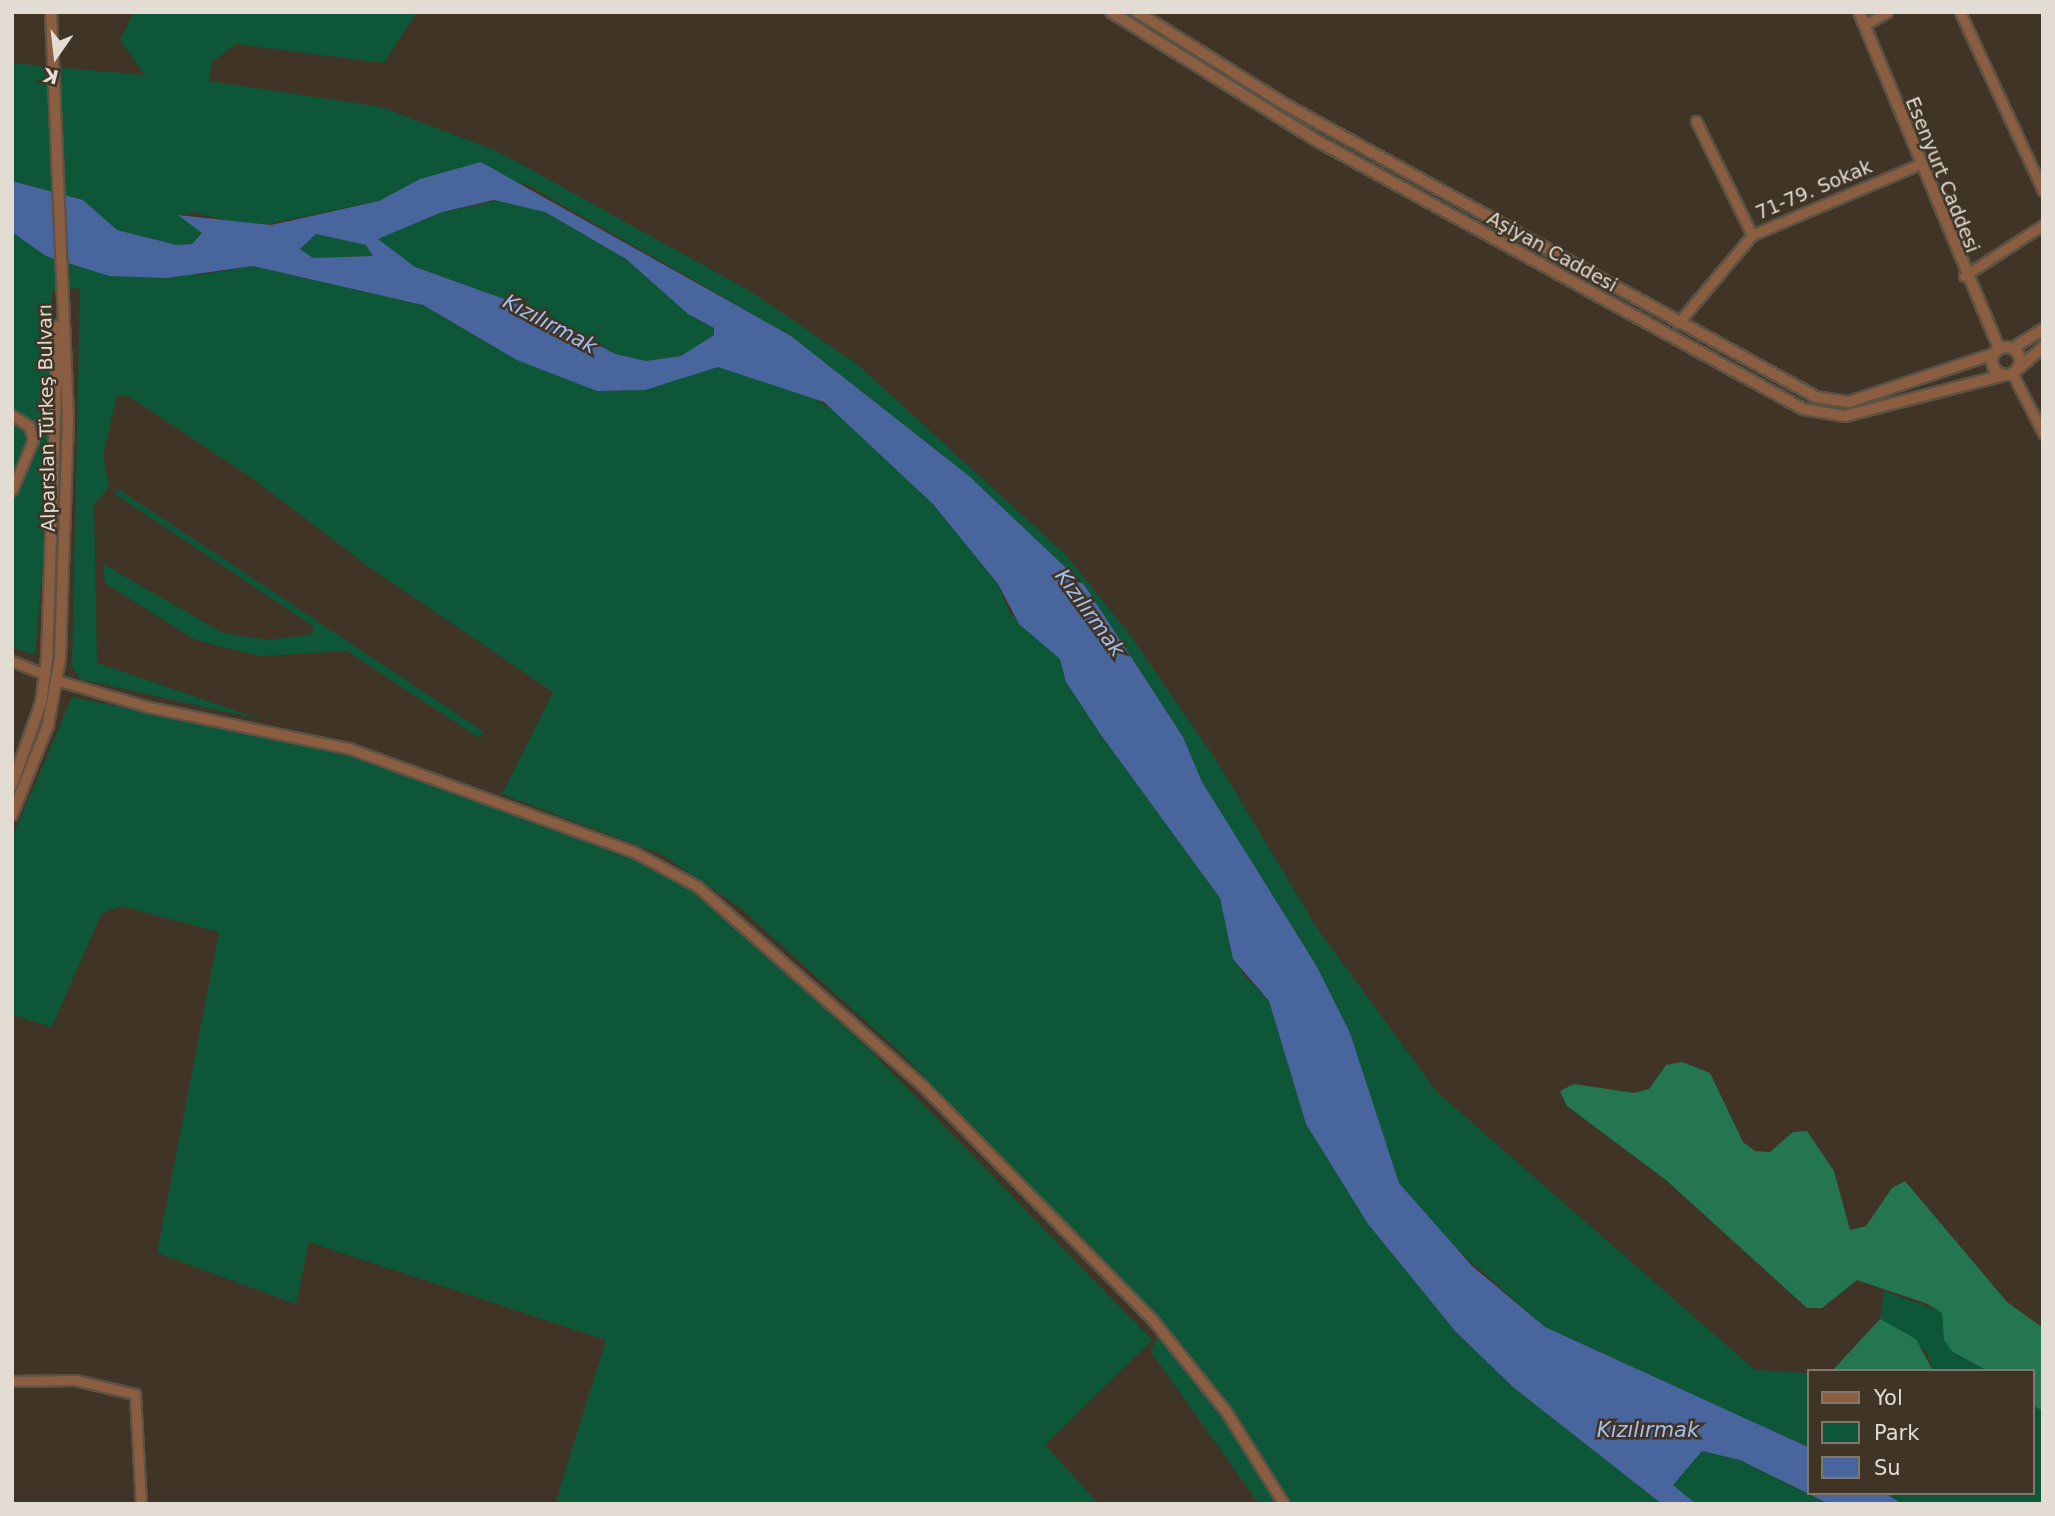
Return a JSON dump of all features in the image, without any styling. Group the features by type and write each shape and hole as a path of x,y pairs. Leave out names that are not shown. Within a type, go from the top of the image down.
{"street":[{"name":"Alparslan Türkeş Bulvarı","path":"12,815 48,725 56,680 67,485 48,12"},
{"name":"Aşiyan Caddesi","path":"1111,12 1316,140 1803,409 1845,416 2011,373"},
{"name":"Aşiyan Caddesi","path":"1137,12 1286,105 1816,397 1849,402 1996,351 2013,348"},
{"name":"Esenyurt Caddesi","path":"1859,12 1918,165 1996,351 1993,368 2011,373"},
{"path":"1864,25 1887,12"},
{"path":"1960,12 2043,191"},
{"path":"1696,121 1752,235"},
{"name":"71-79. Sokak","path":"1678,323 1752,235 1918,165"},
{"path":"1964,276 2043,225"},
{"name":"Alparslan Türkeş Bulvarı","path":"12,786 45,674 61,316"},
{"path":"2011,373 2020,360 2013,348 2043,329"},
{"path":"2011,373 2043,346"},
{"path":"2011,373 2043,433"},
{"path":"12,415 29,426 29,460 12,490"},
{"path":"12,661 45,674"},
{"path":"56,680 149,707 351,749 632,851 697,887 923,1086 1152,1319 1225,1410 1283,1504"},
{"path":"12,1381 75,1380 135,1394 141,1504"}],"green space":[{"path":"134,12 417,12 384,63 236,44 212,62 209,81 381,107 497,151 750,291 857,364 1066,555 1130,635 1216,760 1317,928 1437,1092 1755,1370 1806,1373 1806,1446 1545,1327 1450,1243 1399,1183 1350,1034 1316,965 1202,782 1183,737 1085,586 969,476 791,336 524,183 420,179 379,201 252,227 193,212 179,215 202,233 192,244 177,245 117,230 83,200 12,181 12,63 145,75 120,40"},
{"path":"501,200 539,209 626,259 688,314 714,328 714,336 681,356 646,361 615,354 532,309 415,267 377,239 442,212"},
{"path":"12,232 199,275 253,266 423,305 495,348 621,392 718,367 809,396 843,416 933,504 998,584 1010,613 1060,659 1066,682 1101,735 1220,898 1242,973 1269,1001 1306,1124 1368,1224 1456,1332 1513,1387 1662,1504 1259,1504 1151,1352 1163,1324 900,1052 738,906 663,855 502,794 553,692 373,570 252,478 130,397 117,395 103,455 109,487 94,505 97,663 263,720 80,679 72,667 80,288 52,290 47,510 35,655 12,647"},
{"path":"316,234 366,245 374,256 313,258 300,250"},
{"path":"118,489 484,732 478,737 347,651 260,656 218,646 192,638 105,583 103,564 223,633 269,640 313,634 313,626 115,494"},
{"path":"72,697 347,753 650,866 696,893 867,1047 1152,1340 1045,1445 1099,1504 555,1504 606,1340 309,1242 296,1304 157,1253 219,932 121,906 101,914 52,1027 12,1015 12,838"},
{"path":"1682,1062 1710,1073 1743,1142 1755,1151 1770,1152 1793,1132 1807,1131 1834,1171 1850,1230 1866,1226 1892,1188 1905,1181 2007,1302 2043,1328 2043,1411 2034,1406 2034,1369 1984,1369 1953,1352 1944,1340 1942,1313 1928,1304 1857,1280 1822,1308 1807,1308 1666,1180 1567,1106 1560,1091 1574,1084 1634,1093 1649,1089 1666,1065"},
{"path":"1884,1291 1942,1312 1986,1369 1932,1369 1927,1352 1880,1319"},
{"path":"1880,1319 1916,1339 1932,1369 1834,1369"},
{"path":"2034,1406 2043,1411 2043,1504 1902,1504 1888,1495 2034,1495"},
{"path":"1702,1451 1740,1460 1806,1495 1829,1504 1696,1504 1672,1485"}],"water":[{"name":"Kızılırmak","path":"481,162 791,336 969,476 1085,586 1183,737 1202,782 1316,965 1350,1033 1399,1183 1472,1266 1545,1327 1806,1446 1806,1493 1740,1460 1702,1451 1673,1485 1696,1504 1662,1504 1513,1387 1456,1332 1368,1224 1306,1124 1269,1001 1233,959 1220,898 1101,735 1066,682 1060,659 1019,624 998,584 933,504 824,402 718,367 645,390 597,391 517,360 423,305 253,266 167,278 109,276 46,256 12,232 12,181 83,200 117,230 177,245 192,244 202,233 178,215 271,225 379,201 420,179","holes":["494,200 545,212 626,259 688,314 714,328 714,335 681,356 646,361 615,354 532,309 415,267 378,239 442,212","316,234 366,245 373,256 313,258 300,249"]},
{"name":"Kızılırmak","path":"1811,1495 1888,1495 1902,1504 1829,1504"}]}
